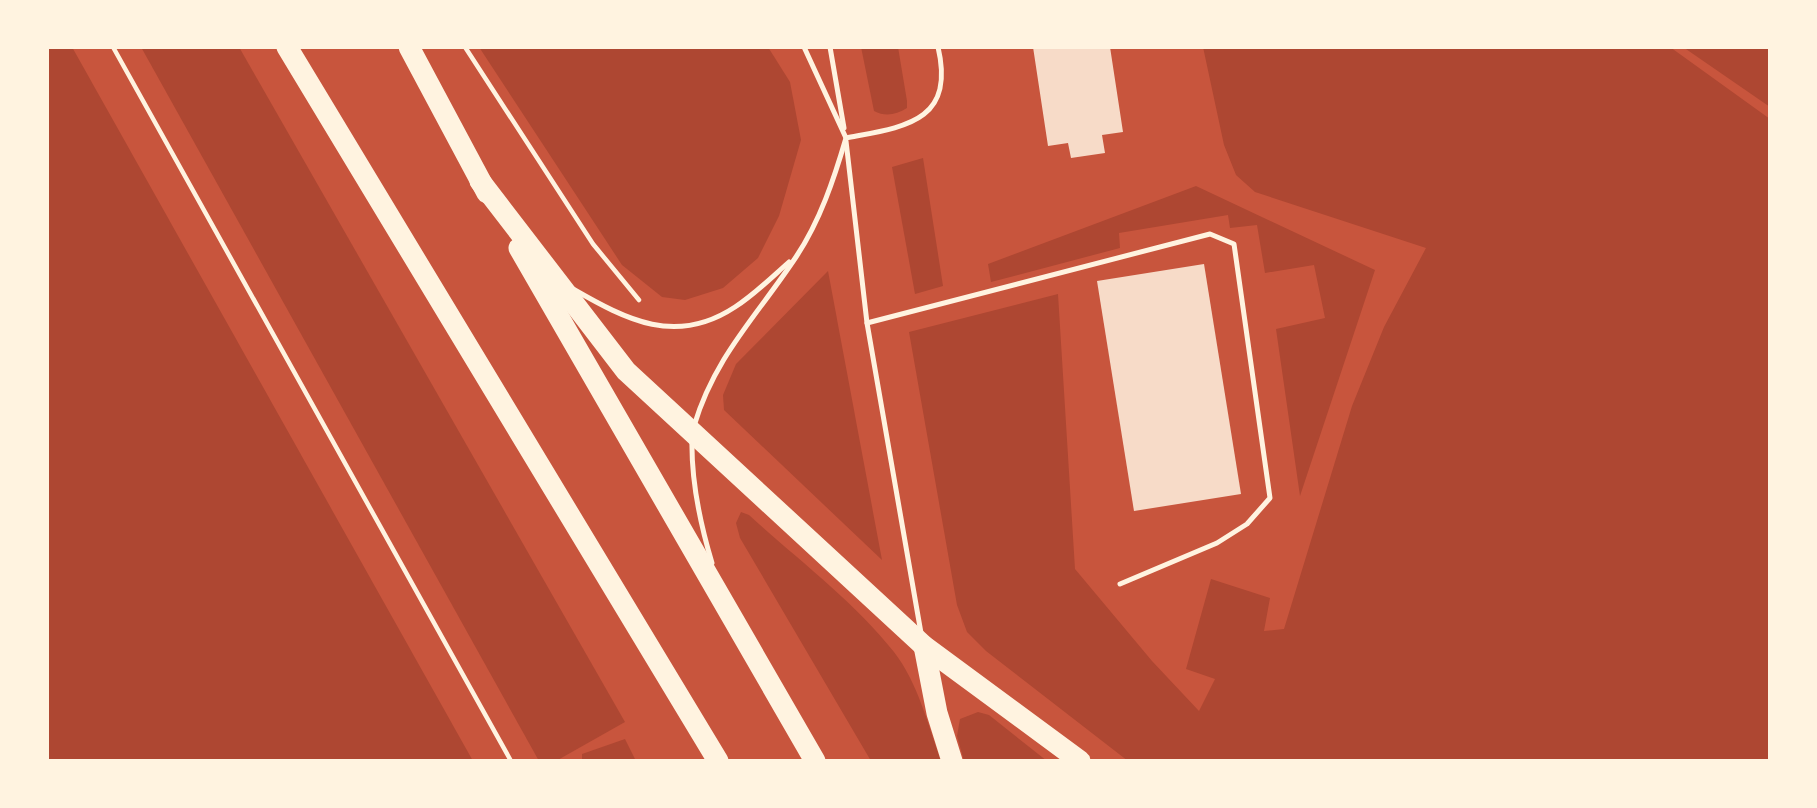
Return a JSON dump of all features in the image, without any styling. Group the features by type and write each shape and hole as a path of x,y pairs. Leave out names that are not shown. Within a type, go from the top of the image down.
{"highway":[{"path":"287,47 718,761"},
{"path":"409,47 480,181 815,761"},
{"path":"480,181 626,371 924,646 1080,761"},
{"path":"924,646 937,713 952,761"}],"lane":[{"path":"724,603 700,526 694,489 692,433 703,394 718,363 797,255 828,194 846,138 804,47"},
{"path":"830,47 846,138 867,323 924,646"},
{"path":"846,138 917,121 928,112 940,86 941,61 938,47"},
{"path":"867,323 1210,234 1234,244 1270,498 1247,524 1217,543 1120,584"},
{"path":"558,280 620,315 650,326 682,327 709,321 735,307 797,255"}],"path":[{"path":"113,47 510,761"},
{"path":"465,47 593,244 636,298 682,327"}],"shaded area":[{"path":"47,47 72,47 473,761 47,761"},
{"path":"141,47 239,47 625,722 556,761 539,761"},
{"path":"479,47 768,47 790,82 801,140 779,216 758,258 723,288 685,300 662,297 622,265"},
{"path":"861,47 898,47 907,108 890,114 874,111"},
{"path":"1203,47 1670,47 1770,119 1770,761 1128,761 986,651 967,632 957,605 909,332 1058,294 1075,569 1152,661 1199,711 1215,679 1186,669 1211,579 1270,598 1264,631 1284,629 1352,406 1384,327 1426,248 1255,192 1236,175 1224,145"},
{"path":"1683,47 1770,47 1770,107"},
{"path":"923,158 943,286 915,294 892,167"},
{"path":"1196,186 1375,270 1300,496 1276,329 1325,318 1314,265 1265,273 1257,225 1230,228 1228,215 1119,233 1120,248 991,282 988,264"},
{"path":"828,271 882,560 724,410 723,395 736,364"},
{"path":"741,512 749,515 843,598 894,652 910,677 941,761 871,761 740,538 736,523"},
{"path":"978,712 989,715 1047,761 964,761 957,736 960,719"},
{"path":"625,739 636,761 582,761 582,754"}],"building":[{"path":"1033,47 1110,47 1123,132 1102,135 1105,153 1071,158 1068,143 1048,146"},
{"path":"1204,264 1241,494 1134,511 1097,281"}]}
